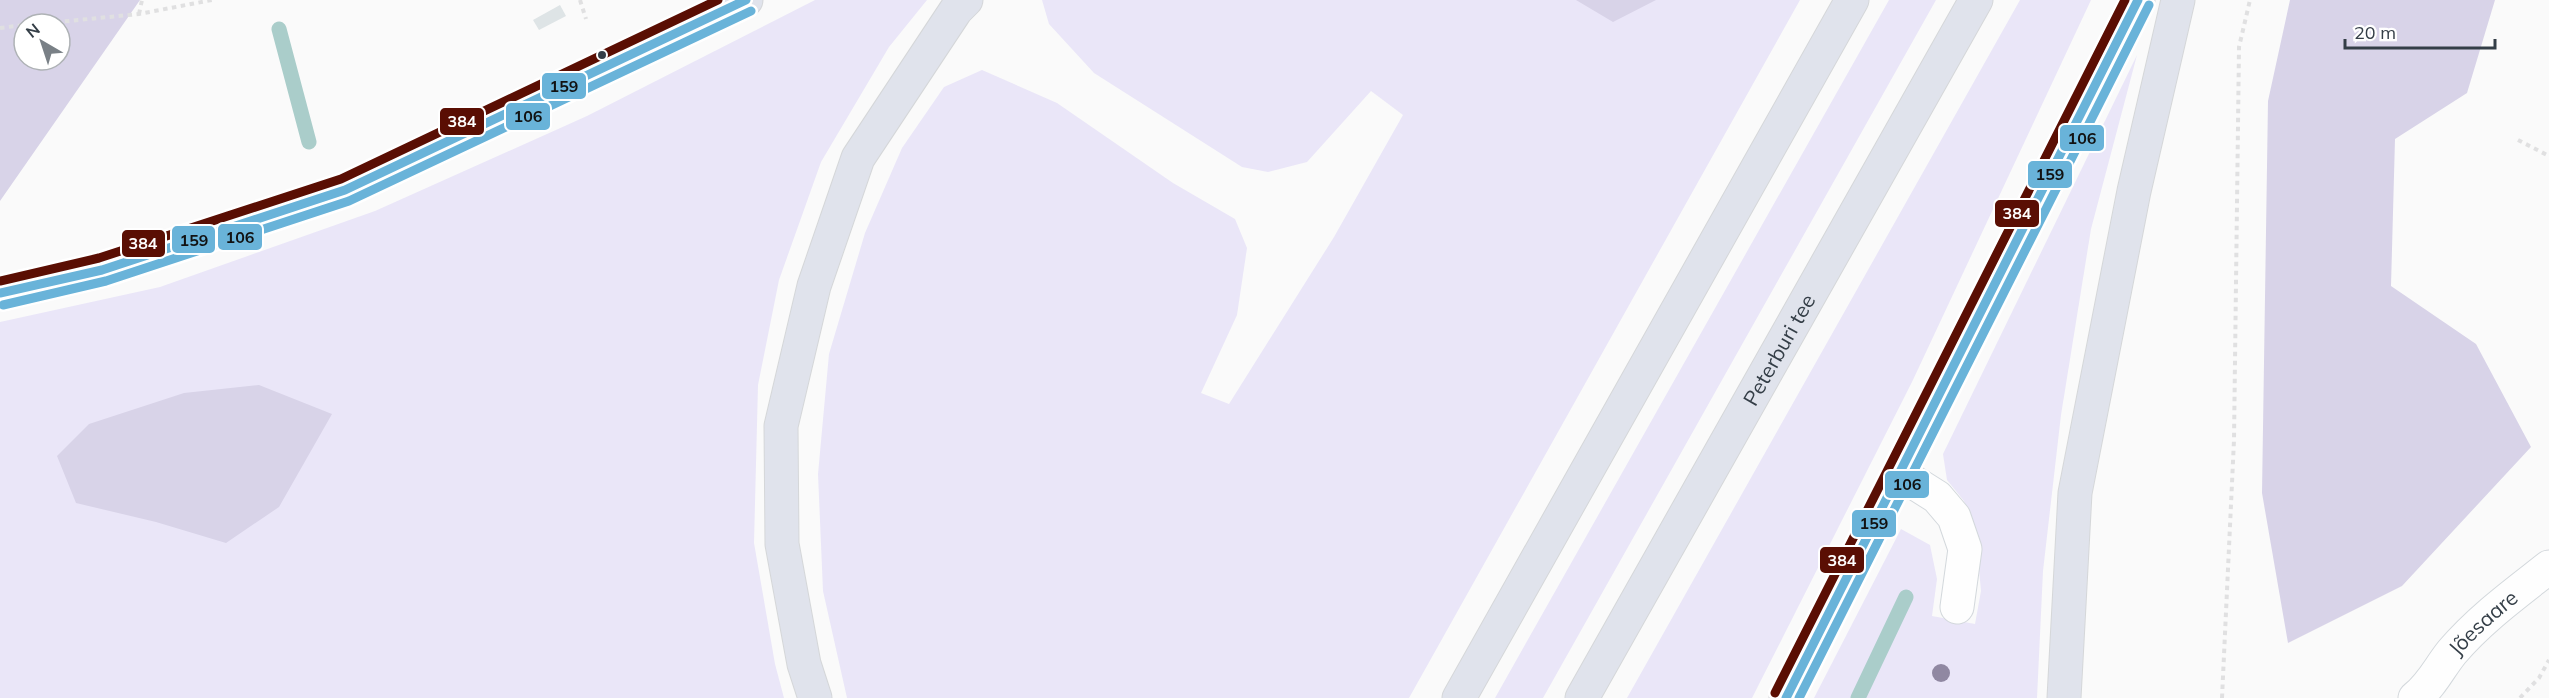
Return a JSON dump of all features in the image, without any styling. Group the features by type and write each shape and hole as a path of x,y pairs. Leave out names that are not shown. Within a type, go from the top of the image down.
{"highway":[{"path":"0,293 102,270 345,190 746,0"},
{"path":"815,698 804,664 782,544 781,426 814,285 858,158 956,9 966,0"},
{"path":"1459,698 1852,0"},
{"name":"Peterburi tee","path":"1582,698 1976,0"},
{"path":"1786,698 2138,0"},
{"path":"2064,698 2075,494 2134,191 2178,0"}],"street":[{"path":"1899,473 1937,497 1954,518 1965,549 1957,607"},
{"name":"Jõesaare","path":"2426,695 2452,653 2487,617 2549,567"}],"path":[{"path":"139,14 142,0"},
{"path":"72,21 139,14 212,0"},
{"path":"580,0 586,19"},
{"path":"2222,698 2234,440 2239,58 2250,0"},
{"path":"2518,140 2549,156"},
{"path":"2520,698 2539,678 2549,660"}],"shaded area":[{"path":"0,0 140,0 0,201"},
{"path":"815,0 927,0 889,47 821,162 779,280 758,385 754,543 775,664 784,698 0,698 0,322 160,287 375,211 587,116"},
{"path":"1042,0 1800,0 1409,698 847,698 823,591 818,474 829,354 865,233 902,148 944,87 982,70 1057,103 1173,183 1235,219 1247,248 1237,315 1201,393 1229,404 1334,237 1403,115 1371,91 1307,162 1268,172 1242,167 1094,73 1049,24"},
{"path":"1576,0 1656,0 1613,22"},
{"path":"1889,0 1936,0 1543,698 1495,698"},
{"path":"2020,0 2091,0 1912,382 1752,698 1627,698"},
{"path":"2290,0 2495,0 2467,93 2395,139 2391,286 2476,344 2531,447 2402,586 2288,643 2262,493 2268,101"},
{"path":"2137,55 2091,229 2061,415 2043,571 2037,698 1814,698 1901,529 1930,545 1937,579 1932,616 1975,624 1981,591 1976,537 1964,501 1947,480 1943,454"},
{"path":"259,385 332,414 279,507 226,543 156,522 76,503 57,456 89,424 184,393"}],"building":[{"path":"560,5 566,16 539,30 533,20"}],"waterway":[{"path":"279,29 309,142"},
{"path":"1858,698 1906,597"}],"transit line":[{"name":"384","path":"0,281 99,258 341,179 718,0"},
{"name":"159","path":"0,293 102,270 345,190 746,0"},
{"name":"384","path":"1775,693 2125,0"},
{"name":"159","path":"1786,698 2138,0"},
{"name":"106","path":"1799,698 2149,5"},
{"name":"106","path":"3,305 106,281 349,201 751,11"}]}
